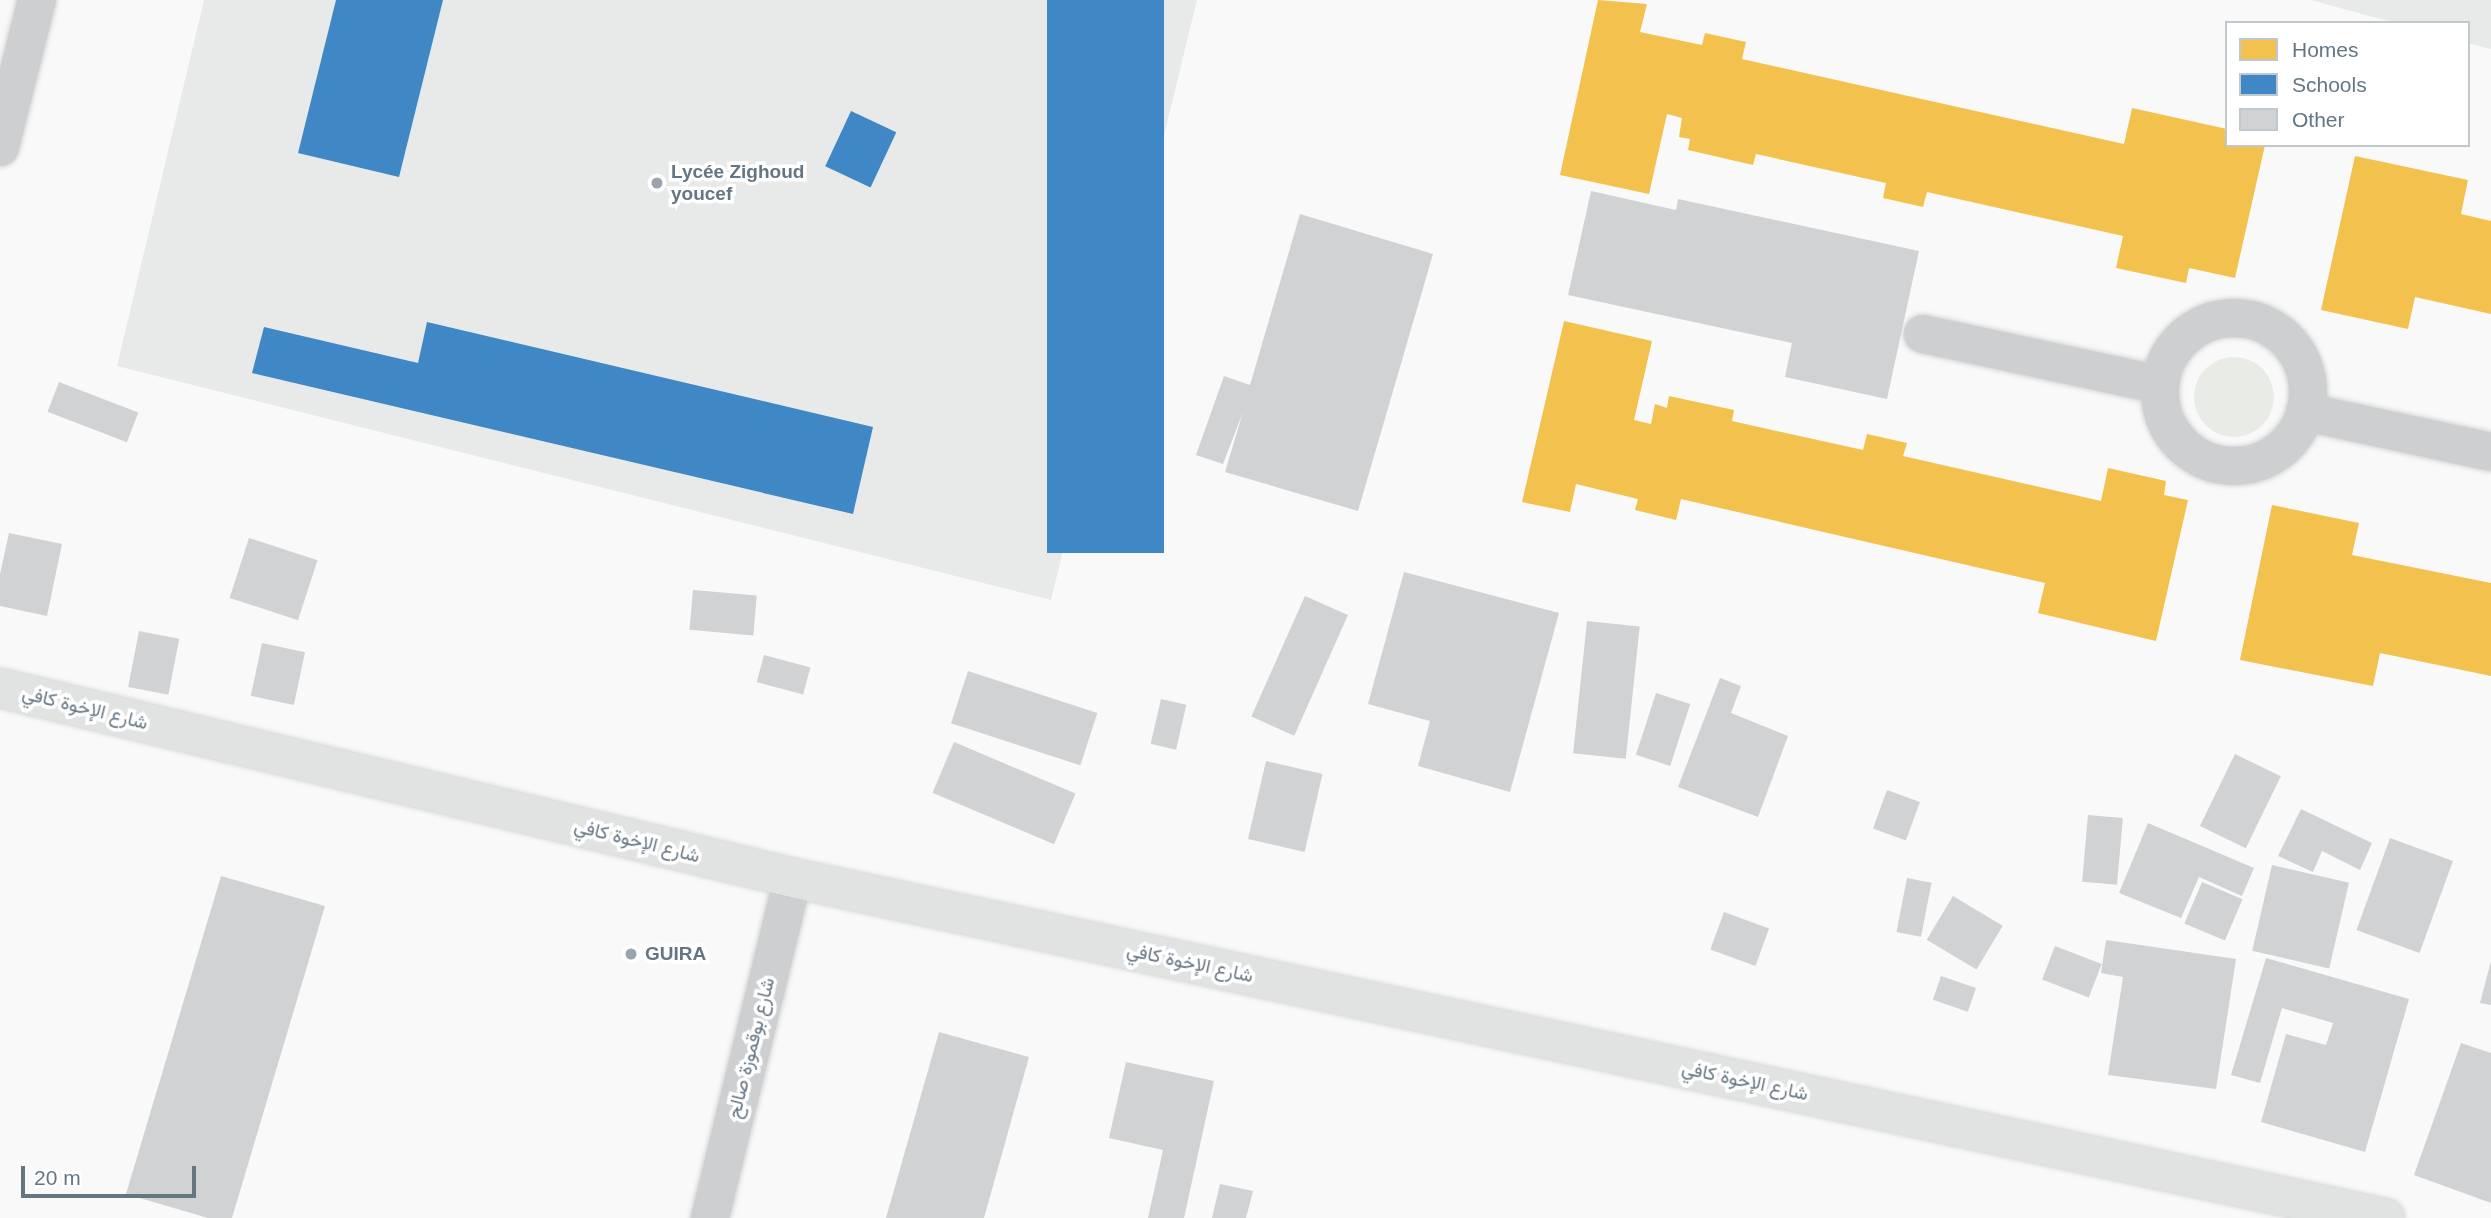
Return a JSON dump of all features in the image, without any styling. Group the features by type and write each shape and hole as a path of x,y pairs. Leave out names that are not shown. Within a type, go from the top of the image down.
{"main road":[{"name":"شارع الإخوة كافي","path":"0,688 793,878 2385,1218"}],"street":[{"path":"0,147 37,0"},
{"path":"2237,318 2259,322 2278,333 2304,368 2305,412 2295,434 2278,452 2256,463 2220,464 2187,450 2171,432 2162,410 2160,385 2177,345 2195,330 2237,318"},
{"path":"1923,334 2160,385"},
{"path":"2305,412 2491,452"},
{"name":"شارع بوقموزة صالح","path":"710,1218 793,878"}],"shaded area":[{"name":"Lycée Zighoud youcef","path":"204,0 1197,0 1051,600 117,366"},
{"path":"2311,0 2491,0 2491,49 2470,44 2470,21 2388,21"},
{"path":"2234,357 2249,360 2262,369 2271,382 2274,397 2271,412 2262,425 2249,434 2234,437 2219,434 2206,425 2197,412 2194,397 2197,382 2206,369 2219,360"}],"building: Homes":[{"path":"1598,0 1647,4 1640,32 1702,45 1705,33 1746,42 1742,59 2124,144 2132,108 2225,129 2225,147 2265,147 2235,278 2189,268 2186,283 2116,268 2123,236 1927,192 1923,207 1883,198 1886,183 1756,154 1753,165 1688,150 1690,139 1679,137 1682,118 1667,114 1649,194 1560,175"},
{"path":"2355,156 2468,180 2461,214 2491,221 2491,314 2415,297 2408,329 2321,310"},
{"path":"1564,321 1652,341 1634,420 1651,424 1655,404 1667,408 1669,396 1734,410 1732,421 1863,450 1867,434 1907,443 1903,456 2101,501 2108,468 2166,481 2164,495 2188,500 2156,641 2038,613 2045,583 1681,499 1676,520 1635,510 1638,499 1576,484 1570,512 1522,502"},
{"path":"2272,505 2359,523 2352,555 2491,583 2491,676 2380,653 2373,686 2240,660"}],"building: Schools":[{"path":"336,0 443,0 399,177 298,153"},
{"path":"1047,0 1164,0 1164,553 1047,553"},
{"path":"851,111 896,132 871,187 825,166"},
{"path":"427,322 873,427 853,514 252,373 264,327 418,363"}],"building: Other":[{"path":"1591,191 1676,210 1678,199 1919,251 1887,399 1785,377 1792,343 1568,295"},
{"path":"1300,214 1433,254 1358,511 1225,472 1243,412 1223,464 1196,455 1224,376 1250,385"},
{"path":"59,382 138,412 127,442 48,412"},
{"path":"9,533 62,544 47,616 0,606 0,574"},
{"path":"249,538 317,560 298,620 230,598"},
{"path":"1404,572 1559,613 1510,792 1418,766 1430,721 1368,704"},
{"path":"693,590 757,596 753,635 690,630"},
{"path":"1305,596 1348,615 1294,736 1251,717"},
{"path":"1587,621 1640,627 1626,759 1573,753"},
{"path":"139,631 179,639 168,695 128,687"},
{"path":"262,643 305,652 294,705 251,696"},
{"path":"764,655 810,667 803,694 757,682"},
{"path":"968,671 1097,713 1080,765 951,723"},
{"path":"1720,678 1741,686 1731,713 1788,736 1758,817 1678,787"},
{"path":"1656,693 1690,704 1670,766 1636,755"},
{"path":"1161,699 1186,705 1176,750 1151,744"},
{"path":"954,742 1076,794 1054,844 933,793"},
{"path":"2235,754 2281,776 2246,848 2200,826"},
{"path":"1266,761 1323,774 1305,852 1248,839"},
{"path":"1887,790 1920,802 1906,840 1873,829"},
{"path":"2301,809 2372,843 2360,870 2322,851 2313,872 2278,856"},
{"path":"2088,815 2123,818 2117,885 2082,882"},
{"path":"2148,823 2254,868 2242,896 2199,877 2181,918 2119,893"},
{"path":"2390,838 2453,861 2419,953 2356,930"},
{"path":"2272,865 2349,883 2329,969 2252,951"},
{"path":"221,876 325,906 232,1218 208,1218 126,1194"},
{"path":"1907,878 1932,883 1921,937 1897,932"},
{"path":"2202,882 2243,899 2225,941 2184,923"},
{"path":"1953,896 2003,926 1976,970 1927,940"},
{"path":"1724,912 1769,928 1755,966 1710,950"},
{"path":"2106,940 2236,959 2216,1089 2108,1075 2123,977 2101,973"},
{"path":"2055,946 2102,964 2089,998 2042,980"},
{"path":"2266,958 2409,999 2365,1152 2261,1122 2286,1034 2326,1045 2333,1023 2282,1008 2260,1083 2231,1075"},
{"path":"2491,961 2491,1005 2480,1003"},
{"path":"1941,976 1976,988 1968,1012 1933,1000"},
{"path":"939,1032 1029,1057 984,1218 886,1218"},
{"path":"2461,1043 2491,1053 2491,1203 2414,1175"},
{"path":"1126,1062 1214,1081 1184,1218 1148,1218 1163,1150 1109,1138"},
{"path":"1220,1184 1253,1191 1246,1218 1212,1218"}],"place":[{"name":"Lycée Zighoud youcef","path":"657,183"},
{"name":"GUIRA","path":"631,954"}]}
